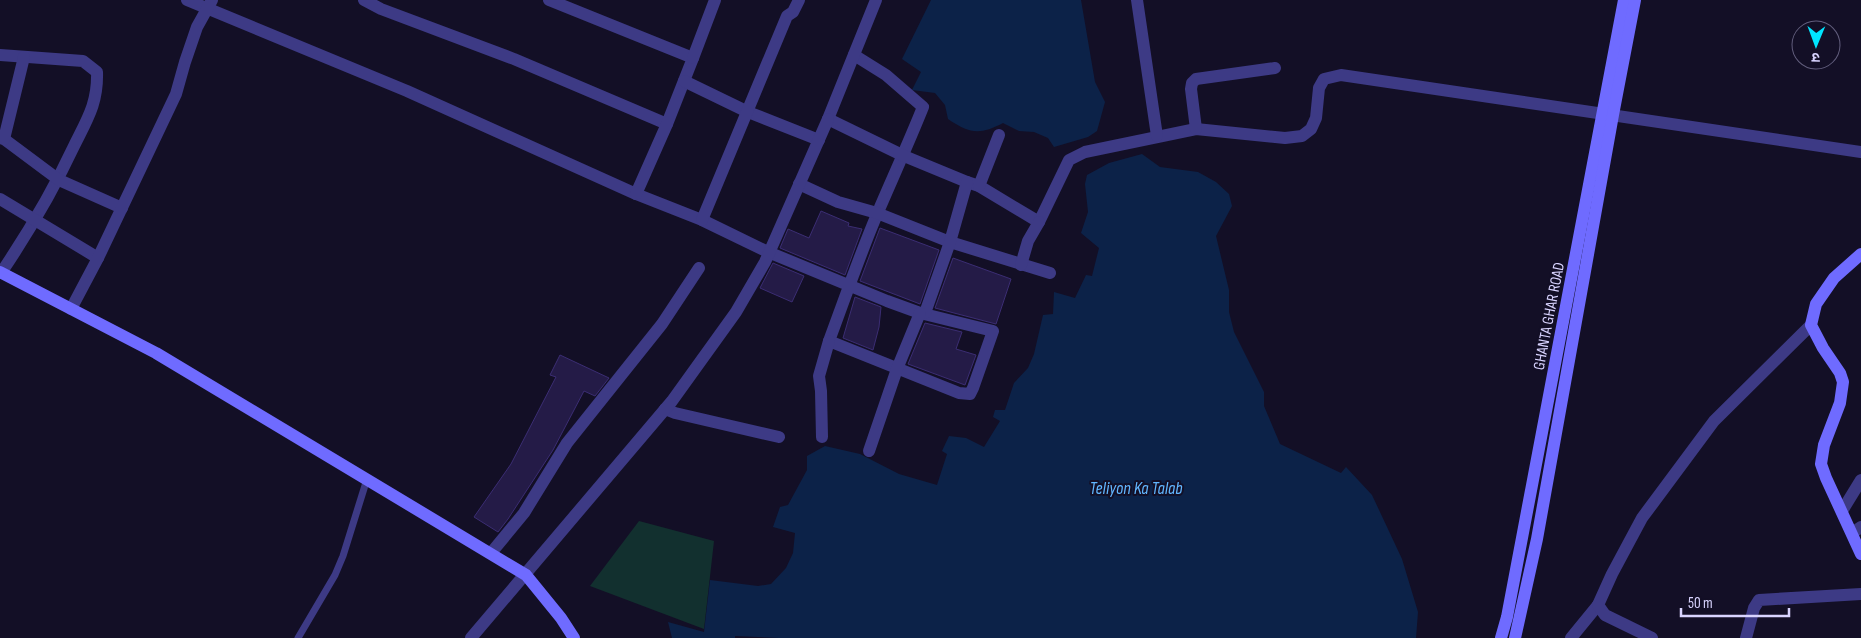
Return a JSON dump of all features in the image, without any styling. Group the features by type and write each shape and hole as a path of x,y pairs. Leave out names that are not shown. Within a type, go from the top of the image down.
{"street":[{"path":"187,0 210,5 408,91 636,194 702,220 768,252 850,286 922,313 993,330 970,394 959,393 829,341"},
{"path":"364,0 381,9 514,59 667,124"},
{"path":"549,0 693,58"},
{"path":"636,194 667,124 715,0"},
{"path":"702,220 787,16 793,12 799,0"},
{"path":"471,638 665,409 736,312 765,262 828,119 876,0"},
{"path":"1137,0 1157,136"},
{"name":"GHANTA GHAR ROAD","path":"1515,638 1537,539 1624,0"},
{"name":"GHANTA GHAR ROAD","path":"1501,638 1507,617 1542,432 1607,114 1635,0"},
{"path":"71,309 98,258 176,94 184,62 197,27 210,5"},
{"path":"0,55 83,61 97,72 98,90 94,105 59,180 36,221 0,273 156,353 526,575 562,618 574,638"},
{"path":"822,437 819,376 829,341 878,213 904,156 923,107 886,75 854,55"},
{"path":"24,57 2,138 59,180 122,208"},
{"path":"1196,129 1191,89 1192,83 1196,79 1275,68"},
{"path":"1020,265 1028,241 1069,160 1085,152 1196,129 1285,138 1302,136 1311,129 1316,118 1318,88 1324,79 1341,75 1861,152"},
{"path":"684,81 748,112 819,140"},
{"path":"828,119 904,156 973,184 1039,222"},
{"path":"869,451 897,369 922,313 973,184 999,135"},
{"path":"799,184 838,202 878,213 950,242 1050,273"},
{"path":"0,199 98,258"},
{"path":"1571,638 1598,605 1642,518 1714,421 1810,325 1816,304 1834,278 1861,254"},
{"path":"490,553 524,513 567,444 662,324 699,268"},
{"path":"1810,325 1840,373 1843,382 1840,403 1824,445 1821,464 1842,511 1856,530 1861,554"},
{"path":"665,409 779,437"},
{"path":"1842,511 1861,480"},
{"path":"1746,638 1754,608 1759,600 1861,594"},
{"path":"1598,605 1605,615 1652,638"}],"lane":[{"path":"298,638 335,575 343,556 367,479"}],"green space":[{"path":"639,521 714,541 704,629 590,586"}],"water":[{"path":"931,0 1081,0 1095,82 1105,102 1097,131 1088,137 1054,147 1048,138 1034,132 1019,131 1003,123 988,130 975,131 963,128 948,119 945,105 935,93 912,90 921,72 902,59"},
{"name":"Teliyon Ka Talab","path":"1142,154 1160,167 1198,172 1216,182 1229,194 1232,206 1216,236 1229,290 1229,312 1234,332 1264,392 1264,406 1280,444 1341,473 1346,467 1372,495 1402,559 1418,612 1416,638 779,638 735,636 735,638 672,638 668,622 704,632 710,580 758,586 771,584 786,568 793,553 795,533 773,527 780,507 788,505 807,470 807,456 825,446 860,454 899,474 937,485 947,454 942,451 949,436 966,438 984,447 1000,421 993,417 995,410 1005,410 1014,383 1028,368 1034,354 1043,315 1053,314 1054,292 1075,298 1086,275 1092,276 1099,248 1081,233 1088,212 1085,184 1087,175 1109,163"}],"building":[{"path":"821,211 849,223 848,226 862,229 845,275 780,248 788,229 809,238"},
{"path":"880,228 939,250 920,304 860,281"},
{"path":"953,258 1011,279 996,324 935,308"},
{"path":"773,263 804,276 792,302 760,288"},
{"path":"855,297 881,307 879,327 873,350 843,338"},
{"path":"925,323 962,332 956,349 976,355 965,385 908,364"},
{"path":"560,355 609,378 595,396 584,391 553,450 498,532 474,517 511,464 556,377 550,375"}]}
